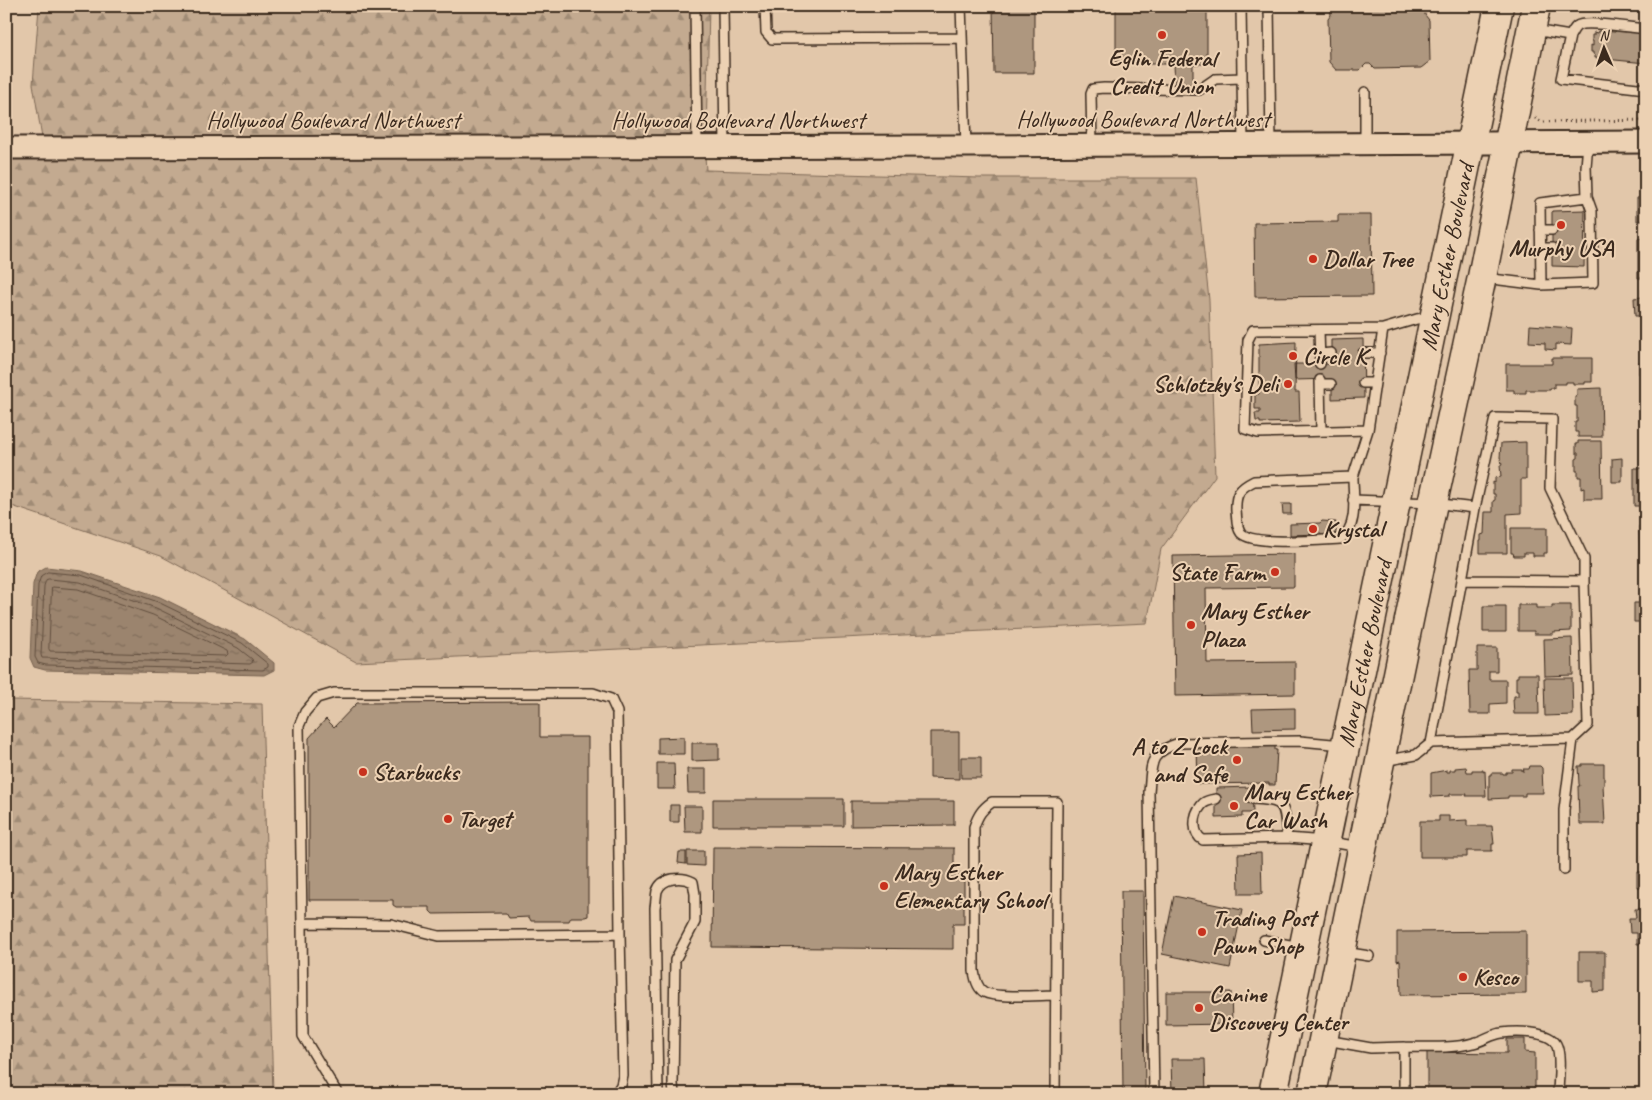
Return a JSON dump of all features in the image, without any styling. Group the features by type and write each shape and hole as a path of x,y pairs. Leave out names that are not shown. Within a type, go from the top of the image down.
{"main road":[{"name":"Mary Esther Boulevard","path":"1273,1094 1499,6"},
{"name":"Mary Esther Boulevard","path":"1312,1094 1534,18"}],"street":[{"name":"Hollywood Boulevard Northwest","path":"6,148 1092,146 1646,142"}],"lane":[{"path":"696,6 697,147"},
{"path":"723,6 725,146"},
{"path":"765,6 766,32 772,39 962,38"},
{"path":"961,6 966,146"},
{"path":"1241,6 1243,145"},
{"path":"1269,6 1271,144"},
{"path":"1534,18 1570,36"},
{"path":"1646,29 1592,24 1576,26 1570,36 1561,79 1646,89"},
{"path":"1092,146 1091,94 1093,89 1199,90 1215,79 1242,78"},
{"path":"1365,92 1365,144"},
{"path":"1482,277 1541,285 1593,283 1588,248 1588,229 1592,212 1588,197 1586,167 1588,143"},
{"path":"1541,285 1540,203 1588,197"},
{"path":"1540,230 1552,230"},
{"path":"1540,248 1552,248"},
{"path":"1368,430 1258,433 1245,429 1248,340 1253,330 1383,329 1417,319 1434,317"},
{"path":"1353,477 1254,481 1243,486 1238,492 1236,506 1238,526 1242,534 1265,541 1340,540 1344,537 1354,516 1353,477 1368,430 1383,329"},
{"path":"1319,330 1320,364"},
{"path":"1363,353 1380,352"},
{"path":"1320,354 1331,353"},
{"path":"1321,430 1320,382 1332,384"},
{"path":"1363,383 1375,383"},
{"path":"1431,743 1475,508 1495,418 1552,419 1550,488 1584,558 1588,724 1573,739 1564,810 1564,870"},
{"path":"1353,500 1396,500 1475,508"},
{"path":"1462,580 1584,580"},
{"path":"338,1094 303,1036 300,726 305,712 317,698 334,693 593,693 611,699 618,712 623,1076 615,1094"},
{"path":"1380,762 1416,755 1431,743 1573,739"},
{"path":"1154,1094 1149,792 1151,769 1155,755 1164,748 1179,743 1300,741 1345,746"},
{"path":"1252,799 1271,800 1282,804 1285,812 1287,838"},
{"path":"1216,800 1208,801 1201,806 1197,813 1195,832 1203,840 1287,838 1325,841 1362,848"},
{"path":"1055,1094 1056,995 1057,802 992,802 978,815 974,827 974,971 976,981 984,991 997,995 1056,995"},
{"path":"658,1094 655,908 658,889 664,883 672,879 686,878 693,882 695,922 675,960 672,1084 674,1094"},
{"path":"302,923 391,924 439,936 620,934"},
{"path":"1264,940 1303,948"},
{"path":"1341,952 1368,956"},
{"path":"1323,1040 1371,1048 1404,1048 1474,1043 1503,1033 1534,1033 1549,1036 1555,1042 1558,1050 1558,1094"},
{"path":"1404,1048 1404,1094"}],"path":[{"path":"1515,112 1529,115 1542,122 1646,120"}],"green space":[{"path":"112,6 709,6 706,137 42,138 33,84 39,7 111,9"},
{"path":"705,156 706,170 979,178 1196,178 1209,300 1215,476 1161,549 1147,623 356,662 161,556 6,504 6,157"},
{"path":"6,642 9,700 262,704 273,1094 6,1094"}],"water":[{"path":"46,567 82,571 160,597 245,639 274,663 274,670 264,675 45,670 34,667 30,658 33,584 37,572"}],"building":[{"path":"993,6 1034,6 1034,73 994,73"},
{"name":"Eglin Federal Credit Union","path":"1116,6 1207,6 1207,64 1193,64 1193,88 1175,88 1174,64 1116,64"},
{"path":"1330,6 1370,6 1379,8 1381,6 1430,6 1425,11 1425,15 1429,20 1430,61 1421,68 1375,69 1370,64 1366,64 1360,70 1336,70 1329,62 1328,19 1331,15"},
{"path":"1616,30 1646,33 1646,63 1605,59 1606,55 1602,55 1602,58 1595,58 1593,52 1591,52 1591,45 1593,46 1592,35 1594,35 1594,32 1615,32"},
{"path":"1646,197 1646,221 1637,221 1637,198"},
{"path":"1585,210 1584,267 1552,266 1552,211"},
{"name":"Dollar Tree","path":"1338,215 1371,215 1372,296 1255,297 1254,223 1338,222"},
{"path":"1638,238 1646,238 1646,278 1638,278"},
{"path":"1642,289 1646,289 1646,333 1643,333 1642,316 1635,316 1634,298 1642,297"},
{"path":"1530,325 1572,328 1571,345 1556,344 1556,350 1545,349 1545,343 1529,342"},
{"path":"1363,339 1364,398 1332,399 1332,379 1295,380 1294,364 1331,364 1331,340"},
{"path":"1296,342 1295,392 1299,392 1300,422 1260,423 1260,421 1256,421 1255,413 1260,413 1260,409 1255,409 1255,394 1259,394 1259,344"},
{"path":"1645,347 1646,388 1645,374 1639,374 1639,362 1645,362"},
{"path":"1552,358 1592,358 1592,382 1585,382 1585,384 1566,382 1566,384 1554,384 1554,388 1550,388 1550,390 1526,390 1526,393 1514,393 1514,390 1506,390 1506,364 1552,364"},
{"path":"1601,388 1602,437 1578,437 1578,432 1575,432 1577,406 1575,406 1575,396 1577,396 1577,389"},
{"path":"1578,441 1601,441 1602,499 1584,499 1584,488 1581,489 1581,477 1578,477 1578,471 1576,471 1578,453 1576,453 1576,444 1578,444"},
{"path":"1526,442 1526,479 1521,479 1521,513 1507,514 1507,553 1480,553 1481,535 1484,534 1485,512 1493,512 1495,494 1493,494 1493,482 1495,483 1495,478 1501,477 1501,443"},
{"path":"1622,458 1622,482 1612,482 1612,459"},
{"path":"1634,468 1646,468 1646,506 1634,506"},
{"path":"1282,504 1291,504 1291,514 1283,514"},
{"name":"Krystal","path":"1322,521 1336,522 1336,535 1290,535 1290,524 1320,523"},
{"path":"1639,526 1646,526 1646,562 1640,562"},
{"path":"1511,528 1547,528 1547,553 1544,553 1544,556 1533,556 1533,553 1524,553 1524,556 1514,556 1511,553"},
{"name":"Mary Esther Plaza","path":"1294,554 1294,587 1206,588 1207,663 1295,662 1295,694 1175,696 1173,556"},
{"path":"1634,603 1646,603 1646,622 1634,622"},
{"path":"1518,605 1536,605 1536,608 1552,608 1552,605 1571,605 1571,631 1553,632 1553,634 1534,634 1534,631 1518,631"},
{"path":"1483,606 1506,606 1506,632 1483,632"},
{"path":"1572,638 1573,675 1545,676 1544,639"},
{"path":"1477,648 1497,648 1497,671 1489,671 1489,680 1506,680 1506,703 1490,704 1490,714 1470,714 1469,670 1477,670"},
{"path":"1518,674 1538,674 1539,714 1514,714 1513,699 1514,696 1518,696 1516,677 1518,677"},
{"path":"1544,678 1572,678 1573,715 1545,716"},
{"name":"Target","path":"540,702 540,737 588,737 588,916 571,917 569,921 531,921 529,917 509,918 506,913 433,914 430,911 430,907 396,907 393,905 393,900 309,900 309,738 326,719 334,727 357,703"},
{"path":"1295,708 1295,729 1253,730 1252,709"},
{"path":"930,732 959,732 959,779 930,778"},
{"path":"684,737 684,754 658,754 658,738"},
{"path":"692,743 719,743 719,760 692,761"},
{"name":"A to Z Lock and Safe","path":"1275,746 1275,750 1277,750 1275,785 1269,785 1269,783 1198,784 1197,748"},
{"path":"961,757 981,757 981,778 961,778"},
{"path":"657,763 674,763 675,789 657,789"},
{"path":"1582,764 1604,764 1605,824 1580,824 1578,766 1582,766"},
{"path":"1530,766 1540,766 1542,768 1543,793 1525,793 1525,796 1489,799 1489,775 1491,773 1506,774 1506,772 1512,772 1512,769 1522,769 1524,771 1523,769 1529,769"},
{"path":"1466,767 1467,772 1472,772 1472,770 1485,771 1486,796 1450,794 1450,796 1431,797 1431,773 1447,770 1447,772 1450,772 1450,770 1455,770 1455,768"},
{"path":"687,769 706,769 706,793 688,793"},
{"name":"Mary Esther Car Wash","path":"1252,787 1253,813 1242,813 1242,817 1216,818 1216,788"},
{"path":"713,799 844,799 844,826 713,826"},
{"path":"851,801 954,801 954,825 851,826"},
{"path":"670,805 679,805 679,822 670,822"},
{"path":"684,806 702,806 702,832 685,832"},
{"path":"1439,816 1449,816 1449,821 1467,820 1467,826 1492,826 1494,844 1492,844 1492,851 1467,851 1467,857 1420,857 1420,821 1439,821"},
{"path":"713,847 954,848 954,873 964,873 964,924 953,924 953,949 712,947"},
{"path":"687,851 704,851 704,866 687,865"},
{"path":"679,852 686,852 686,864 678,863"},
{"path":"1261,853 1262,894 1239,894 1238,854"},
{"path":"1643,856 1646,856 1646,895 1644,895 1644,887 1637,887 1637,872 1644,872"},
{"path":"1121,891 1143,891 1145,1094 1123,1094"},
{"name":"Trading Post Pawn Shop","path":"1174,896 1242,910 1230,968 1162,954"},
{"path":"1635,909 1646,909 1646,943 1637,944 1637,933 1630,933 1629,918 1636,918"},
{"name":"Kesco","path":"1526,931 1526,994 1401,995 1400,960 1397,961 1397,932"},
{"path":"1579,952 1605,952 1605,991 1593,992 1593,981 1579,981"},
{"name":"Canine Discovery Center","path":"1166,992 1231,992 1232,1024 1166,1025"},
{"path":"1507,1039 1525,1039 1525,1052 1535,1053 1535,1094 1427,1094 1427,1052 1507,1053"},
{"path":"1171,1059 1205,1059 1206,1094 1172,1094"},
{"path":"1641,1066 1646,1066 1646,1094 1641,1094"}],"place":[{"name":"Eglin Federal Credit Union","path":"1162,35"},
{"name":"Murphy USA","path":"1561,225"},
{"name":"Dollar Tree","path":"1313,259"},
{"name":"Circle K","path":"1293,356"},
{"name":"Schlotzky's Deli","path":"1288,384"},
{"name":"Krystal","path":"1313,529"},
{"name":"State Farm","path":"1275,572"},
{"name":"Mary Esther Plaza","path":"1191,625"},
{"name":"A to Z Lock and Safe","path":"1237,760"},
{"name":"Starbucks","path":"363,772"},
{"name":"Mary Esther Car Wash","path":"1234,806"},
{"name":"Target","path":"448,819"},
{"name":"Mary Esther Elementary School","path":"884,886"},
{"name":"Trading Post Pawn Shop","path":"1202,932"},
{"name":"Kesco","path":"1463,977"},
{"name":"Canine Discovery Center","path":"1199,1008"}]}
